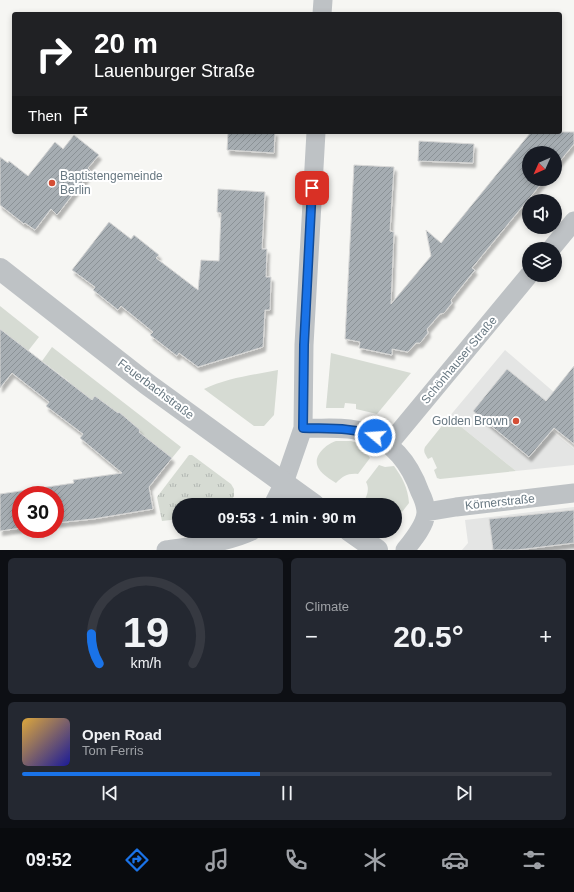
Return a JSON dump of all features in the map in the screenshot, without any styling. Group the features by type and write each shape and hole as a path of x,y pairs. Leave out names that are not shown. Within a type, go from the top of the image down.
{"street":[{"path":"322,12 323,0"},
{"path":"276,498 284,483 303,428 304,345 316,134"},
{"path":"557,242 574,221"},
{"name":"Feuerbachstraße","path":"0,269 147,384 304,498"},
{"name":"Schönhauser Straße","path":"389,444 523,282"},
{"path":"303,428 353,429 364,432 389,444 401,455 411,470 418,486 426,512 422,526 405,550"},
{"name":"Körnerstraße","path":"426,512 574,493"},
{"path":"166,550 233,538"},
{"path":"360,538 377,550"}],"shaded area":[{"path":"505,350 555,393 552,431 574,449 574,465 516,471 449,417"},
{"path":"574,507 574,550 462,550 468,543 465,520"}],"green space":[{"path":"0,306 39,337 28,351 0,329"},
{"path":"52,347 181,447 172,458 153,444 133,439 140,430 119,412 113,418 90,402 67,380 42,361"},
{"path":"331,353 411,373 377,414 356,409 356,404 345,403 344,408 326,408"},
{"path":"278,370 274,415 264,426 254,426 204,389 231,379"},
{"path":"449,417 516,471 440,479 437,478 434,470 437,468 432,457 428,459 424,449"},
{"path":"336,441 351,441 367,446 368,455 370,458 358,474 351,474 341,478 336,483 319,469 317,460 324,448"},
{"path":"189,455 192,455 231,484 234,489 233,498 172,498 172,520 162,521 157,497"},
{"path":"379,465 385,467 394,466 406,488 409,503 402,512 402,498 366,498 368,487 366,482"}],"building":[{"path":"562,132 574,132 574,144 562,159 562,146 522,146 522,186 539,186 533,194 522,194 522,207 472,268 475,270 451,300 452,303 444,313 440,314 427,329 428,333 420,343 416,343 408,352 392,349 392,355 359,348 360,342 345,339 354,165 394,167 390,231 394,232 391,304 431,256 426,230 441,243 529,134 562,134"},
{"path":"228,134 275,134 274,153 227,150"},
{"name":"Baptistengemeinde Berlin","path":"74,135 99,155 88,168 91,171 57,215 51,209 35,230 25,223 24,224 0,205 0,157 8,163 9,161 28,176 55,142 63,149"},
{"path":"419,141 474,144 473,163 418,161"},
{"path":"218,189 265,192 262,249 267,249 266,277 271,277 270,310 265,310 263,347 198,367 179,353 177,356 150,335 153,332 121,306 118,310 93,290 95,287 72,270 109,222 131,239 134,235 159,255 156,258 198,290 201,260 219,261 221,213 217,212"},
{"path":"0,329 92,400 95,396 118,413 119,412 140,430 139,432 172,458 149,487 153,509 64,522 64,486 54,486 74,483 73,480 122,473 80,438 83,434 46,406 49,402 12,373 0,388"},
{"path":"574,366 574,444 554,428 529,457 473,411 507,369 546,401"},
{"path":"12,492 12,529 0,531 0,494"},
{"path":"574,510 574,543 517,550 493,550 489,519"}],"place":[{"name":"Baptistengemeinde Berlin","path":"52,183"},
{"name":"Golden Brown","path":"516,421"}],"route":[{"path":"312,188 304,345 303,428 353,429 375,436"}]}
